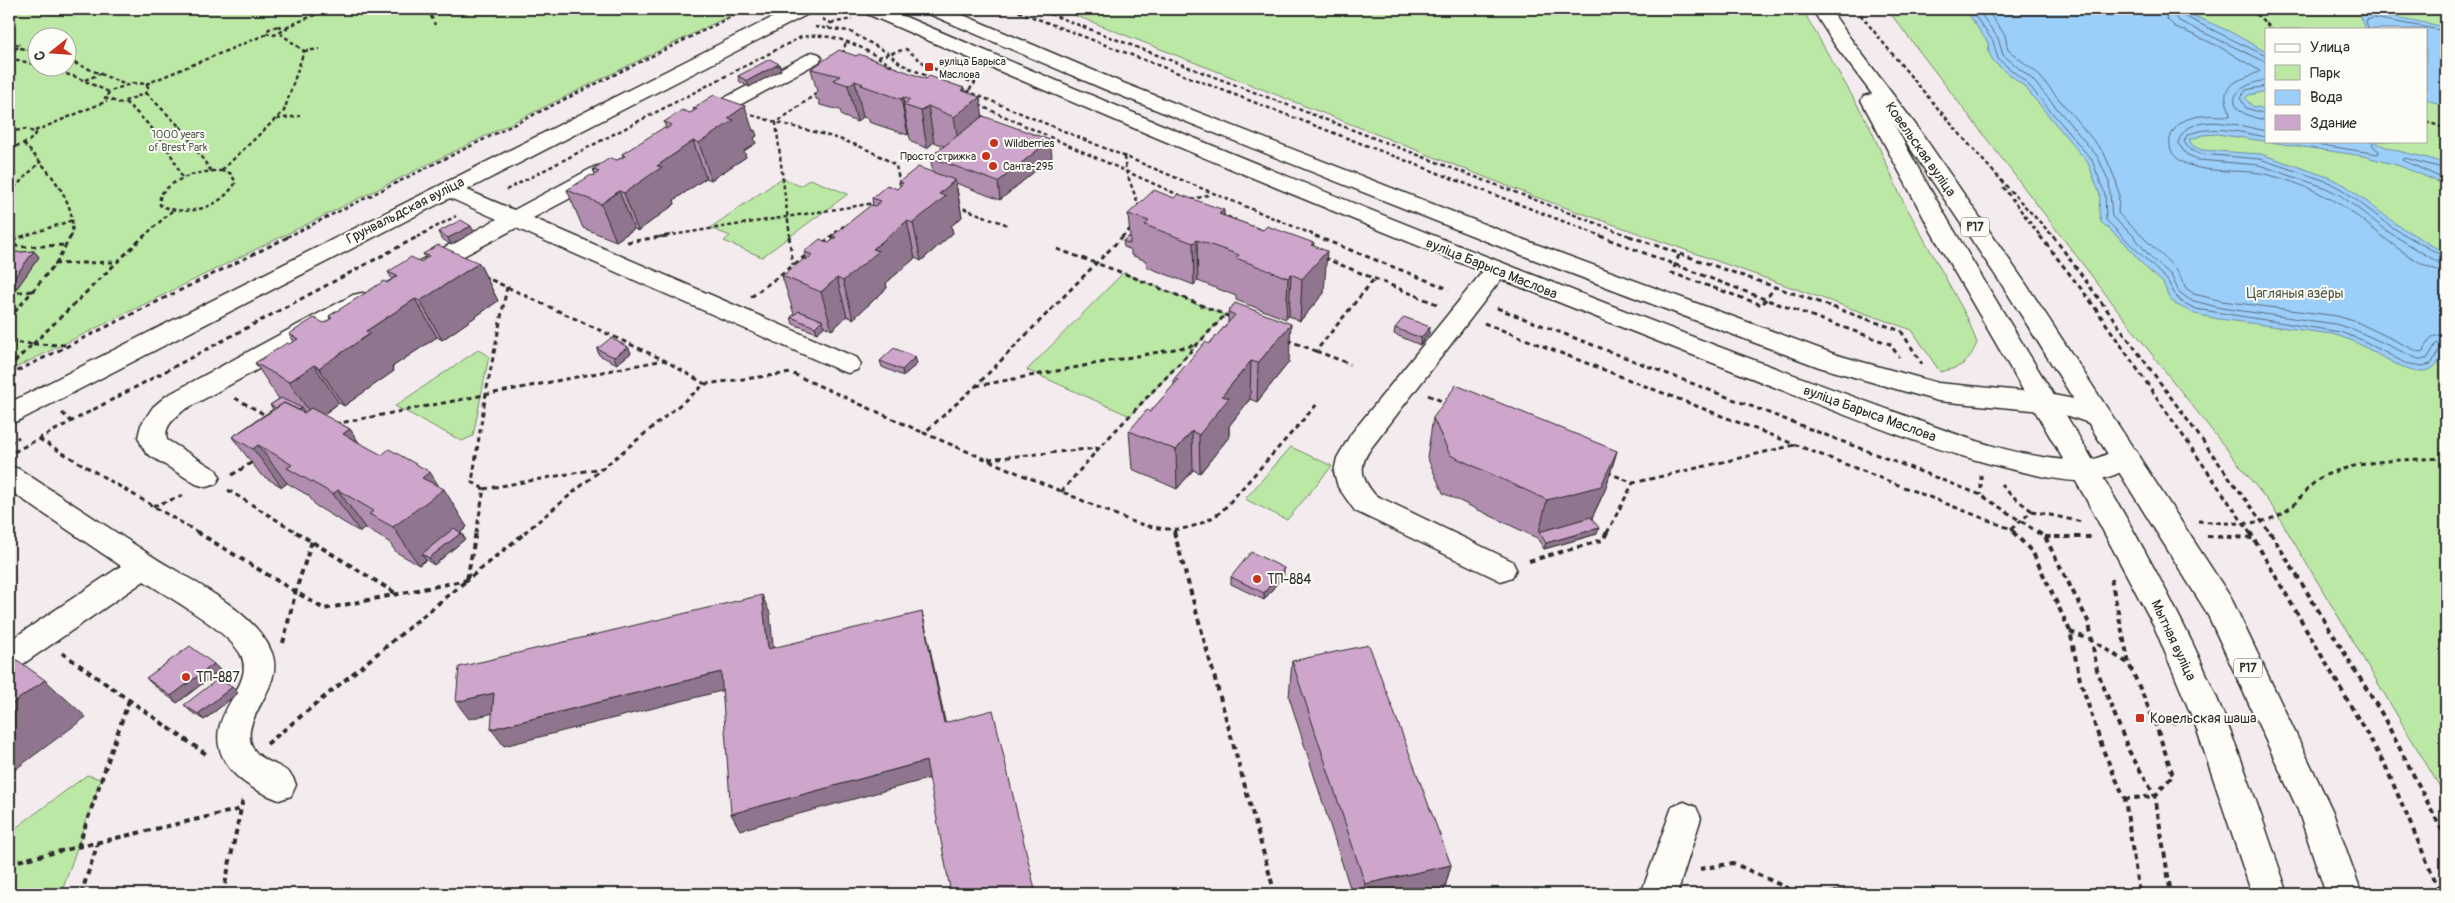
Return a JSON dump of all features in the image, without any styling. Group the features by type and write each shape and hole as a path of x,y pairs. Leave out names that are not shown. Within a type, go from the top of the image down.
{"main road":[{"name":"Грунвальдская вуліца","path":"9,414 447,189 804,9"},
{"name":"вуліца Барыса Маслова","path":"872,9 1089,102 1496,270 1804,389 1965,448 2032,464 2084,471 2109,466 2125,456"},
{"path":"934,9 1111,85 1514,244 1828,361 1921,377 1946,393 2043,402 2074,408 2100,418"},
{"name":"Ковельская вуліца","path":"1821,9 1842,41 1911,132 2100,418"},
{"name":"Р17","path":"1842,41 1908,174 2043,402"},
{"path":"684,128 812,58"},
{"path":"206,477 156,446 152,438 154,425 162,414 193,393 623,160"},
{"path":"447,189 848,364"},
{"path":"1496,270 1350,455 1347,475 1354,490 1365,503 1501,569"},
{"name":"Мытная вуліца","path":"2043,402 2084,471 2170,628 2213,727 2270,894"},
{"name":"Р17","path":"2100,418 2220,607 2315,810 2344,894"},
{"path":"9,476 231,625 251,643 261,665 259,680 237,722 233,736 235,748 240,758 251,768 279,785"},
{"path":"9,657 144,566"},
{"path":"1662,885 1684,818"}],"path":[{"path":"267,34 267,30 272,28 286,27 330,9"},
{"path":"432,9 431,16 436,24"},
{"path":"9,376 747,9"},
{"path":"1012,9 1674,265 1890,344 1921,377"},
{"path":"1037,9 1679,255 1901,331 1921,377"},
{"path":"1856,9 1912,81 1994,174 2056,238 2262,522 2382,714 2446,838"},
{"path":"2251,9 2271,28"},
{"path":"281,34 287,29 286,27"},
{"path":"828,29 849,32 888,53 902,64 935,79"},
{"path":"107,101 105,98 108,92 125,84 146,84 267,34 281,34 304,51 320,49"},
{"path":"9,455 478,204 797,39 822,34 846,41 878,57 898,71"},
{"path":"842,60 846,41"},
{"path":"9,42 18,43 20,48"},
{"path":"20,48 28,50"},
{"path":"9,57 20,48"},
{"path":"878,57 906,49 929,67 975,83 963,98"},
{"path":"221,171 284,111 304,51"},
{"path":"9,57 28,62"},
{"path":"78,63 125,84"},
{"path":"85,81 102,73"},
{"path":"78,78 108,92"},
{"path":"9,132 25,129 35,131 107,101 125,102 146,93 148,87 146,84"},
{"path":"952,86 969,90 1466,306 1795,445 2011,529 2033,553 2070,631 2080,680 2091,715 2103,750 2125,799 2139,894"},
{"path":"776,123 822,90"},
{"path":"146,93 168,111 182,127 211,171"},
{"path":"125,102 160,134 182,178"},
{"path":"972,102 1199,204"},
{"path":"727,105 776,123 817,131 882,156 896,166 900,184"},
{"path":"276,119 300,116"},
{"path":"2428,122 2446,129"},
{"path":"776,123 793,265"},
{"path":"160,134 182,127"},
{"path":"9,148 24,144 32,139 35,131"},
{"path":"9,320 34,291 72,236 73,220 55,182 41,161 24,144"},
{"path":"1124,157 1126,171 1142,216"},
{"path":"9,192 41,161"},
{"path":"211,171 221,171 230,173 236,182 228,194 209,205 196,209 173,210 165,209 160,205 158,200 164,189 182,178 211,171"},
{"path":"1994,174 2089,299 2244,522 2386,765 2441,894"},
{"path":"900,184 909,188"},
{"path":"894,189 900,184"},
{"path":"1182,203 1211,194"},
{"path":"869,207 882,198"},
{"path":"618,243 876,203"},
{"path":"954,205 1008,226"},
{"path":"9,367 115,262 173,210"},
{"path":"1218,212 1245,224"},
{"path":"12,240 73,220"},
{"path":"821,244 850,222"},
{"path":"924,434 976,386 1136,223"},
{"path":"9,230 14,245 26,248 67,245"},
{"path":"751,298 814,249"},
{"path":"1057,249 1234,319"},
{"path":"1318,255 1374,279 1466,306 1982,495 2045,537 2089,623 2097,670 2129,751 2154,796 2171,894"},
{"path":"1679,255 1672,273 1762,305 1774,288"},
{"path":"54,264 115,262"},
{"path":"788,269 796,273"},
{"path":"480,275 664,360 705,384"},
{"path":"1316,351 1374,279"},
{"path":"507,287 486,393 472,482 484,489 604,468"},
{"path":"9,294 34,291"},
{"path":"1061,492 1099,448 1225,315"},
{"path":"1280,337 1350,364"},
{"path":"9,342 70,345"},
{"path":"976,386 1197,345"},
{"path":"333,424 664,360"},
{"path":"263,747 705,384 791,373 924,434 1146,527 1174,530 1204,523 1226,510 1318,402"},
{"path":"1405,386 1451,405"},
{"path":"2441,404 2446,406"},
{"path":"39,438 296,590 324,609 467,580"},
{"path":"1605,471 1633,483 1795,445"},
{"path":"986,460 1099,448"},
{"path":"1965,448 1980,470 1982,495"},
{"path":"2197,522 2262,522 2287,510 2310,484 2327,475 2381,464 2446,458"},
{"path":"206,477 397,594"},
{"path":"1501,569 1603,540 1633,483"},
{"path":"2001,484 2011,495 2032,511 2085,522"},
{"path":"467,580 484,489"},
{"path":"2011,529 2022,522 2032,511"},
{"path":"1174,530 1275,894"},
{"path":"2090,530 2094,537"},
{"path":"296,590 312,541"},
{"path":"2110,573 2129,664 2154,720 2173,775 2154,796 2125,799"},
{"path":"2070,631 2092,640 2129,664"},
{"path":"54,651 60,652 208,756"},
{"path":"77,847 129,700"},
{"path":"9,863 241,809"},
{"path":"81,894 98,842"},
{"path":"1662,885 1733,863 1800,894"}],"green space":[{"name":"1000 years of Brest Park","path":"9,9 741,10 9,371"},
{"path":"1059,9 1802,9 1869,125 1901,197 1967,317 1977,343 1967,361 1959,366 1940,372 1912,330 1533,196"},
{"name":"Цагляныя азёры","path":"1887,9 2446,9 2446,797 2274,509 2157,361"},
{"path":"782,178 800,186 810,179 848,194 762,257 724,241 730,236 710,228"},
{"path":"1123,273 1225,315 1130,416 1027,370"},
{"path":"478,350 489,356 473,436 462,441 395,406"},
{"path":"1291,447 1332,466 1287,520 1245,499"},
{"path":"87,775 101,779 61,894 9,894 9,833"}],"water":[{"path":"1965,9 2178,9 2229,31 2265,51 2265,91 2249,95 2245,98 2252,106 2265,109 2265,141 2217,134 2203,135 2189,140 2193,146 2202,150 2261,154 2328,177 2345,185 2396,224 2446,254 2446,350 2437,364 2425,371 2416,371 2396,364 2358,343 2332,334 2219,319 2195,314 2175,304 2169,297 2163,283 2144,266 2125,243 2101,222 2099,212 2100,195 2088,163 2024,86 1994,62 1989,53 1988,43"},
{"path":"2364,14 2386,15 2446,27 2446,108 2428,100 2428,28 2365,28 2360,17"},
{"path":"2270,142 2376,142 2391,149 2428,158 2446,165 2446,185 2400,166 2363,156"}],"building":[{"path":"839,50 856,56 859,54 926,79 929,76 964,88 961,90 980,97 954,117 928,106 921,111 903,105 910,100 903,97 901,99 861,85 863,84 855,81 848,85 833,80 840,76 811,69"},
{"path":"770,59 779,64 747,81 738,76"},
{"path":"714,95 745,106 728,118 734,120 699,143 693,141 657,166 662,167 624,193 619,191 601,204 567,190 591,175 594,176 599,172 593,169 610,158 617,160 625,156 622,154 663,128 666,129 672,125 664,122 682,110 690,113 697,109 693,108"},
{"path":"983,116 1050,140 998,182 930,157"},
{"path":"918,167 955,180 939,194 946,196 913,223 907,221 873,249 879,251 843,281 837,278 821,292 782,276 804,259 806,260 813,255 804,252 820,239 829,243 836,237 832,236 871,205 875,206 881,201 872,198 887,185 897,189 903,183 899,182"},
{"path":"1154,190 1174,198 1178,194 1224,210 1219,214 1263,230 1267,226 1314,243 1311,245 1327,251 1302,279 1291,274 1288,278 1236,258 1239,255 1197,240 1193,243 1145,225 1149,221 1128,214"},
{"path":"461,220 471,226 448,238 438,232"},
{"path":"1130,236 1130,244 1123,241"},
{"path":"438,245 479,263 420,301 415,299 366,331 371,333 319,368 314,365 289,382 255,363 287,343 289,344 298,339 289,334 314,318 324,323 332,318 329,316 384,281 387,283 397,276 388,272 411,257 421,262 429,256 423,254"},
{"path":"34,251 11,282 9,282 9,253"},
{"path":"1235,303 1291,324 1258,363 1251,361 1222,396 1229,398 1199,435 1192,431 1176,450 1129,431 1147,410 1150,412 1178,380 1174,379 1205,342 1209,344 1235,315 1228,312"},
{"path":"799,311 822,320 815,327 791,317"},
{"path":"1404,317 1430,327 1421,338 1395,328"},
{"path":"611,338 628,347 614,357 597,349"},
{"path":"894,348 915,357 902,370 880,361"},
{"path":"1456,385 1617,451 1601,486 1547,500 1450,455 1433,418"},
{"path":"281,398 302,408 299,410 284,403 276,408 270,405"},
{"path":"284,403 304,413 311,408 350,429 343,434 382,455 389,449 430,472 422,478 444,489 393,527 369,514 374,511 338,490 333,494 287,468 292,465 276,455 258,445 253,449 232,437"},
{"path":"1591,517 1599,528 1546,543 1539,532"},
{"path":"454,528 461,533 429,558 422,554"},
{"name":"ТП-884","path":"1251,552 1284,568 1264,593 1231,577"},
{"path":"762,595 768,649 922,612 944,723 993,710 1036,894 951,894 926,761 731,814 721,672 491,729 494,693 456,702 459,667"},
{"path":"1369,645 1451,865 1365,884 1292,661"},
{"name":"ТП-887","path":"190,646 214,664 171,696 146,678"},
{"path":"9,654 45,680 9,706"},
{"path":"218,679 232,687 198,714 184,705"},
{"path":"1842,889 1853,894 1823,894"}],"place":[{"name":"вуліца Барыса Маслова","path":"929,67"},
{"name":"Wildberries","path":"994,143"},
{"name":"Просто стрижка","path":"986,156"},
{"name":"Санта-295","path":"993,166"},
{"name":"ТП-884","path":"1257,579"},
{"name":"ТП-887","path":"186,677"},
{"name":"Ковельская шаша","path":"2140,718"}]}
